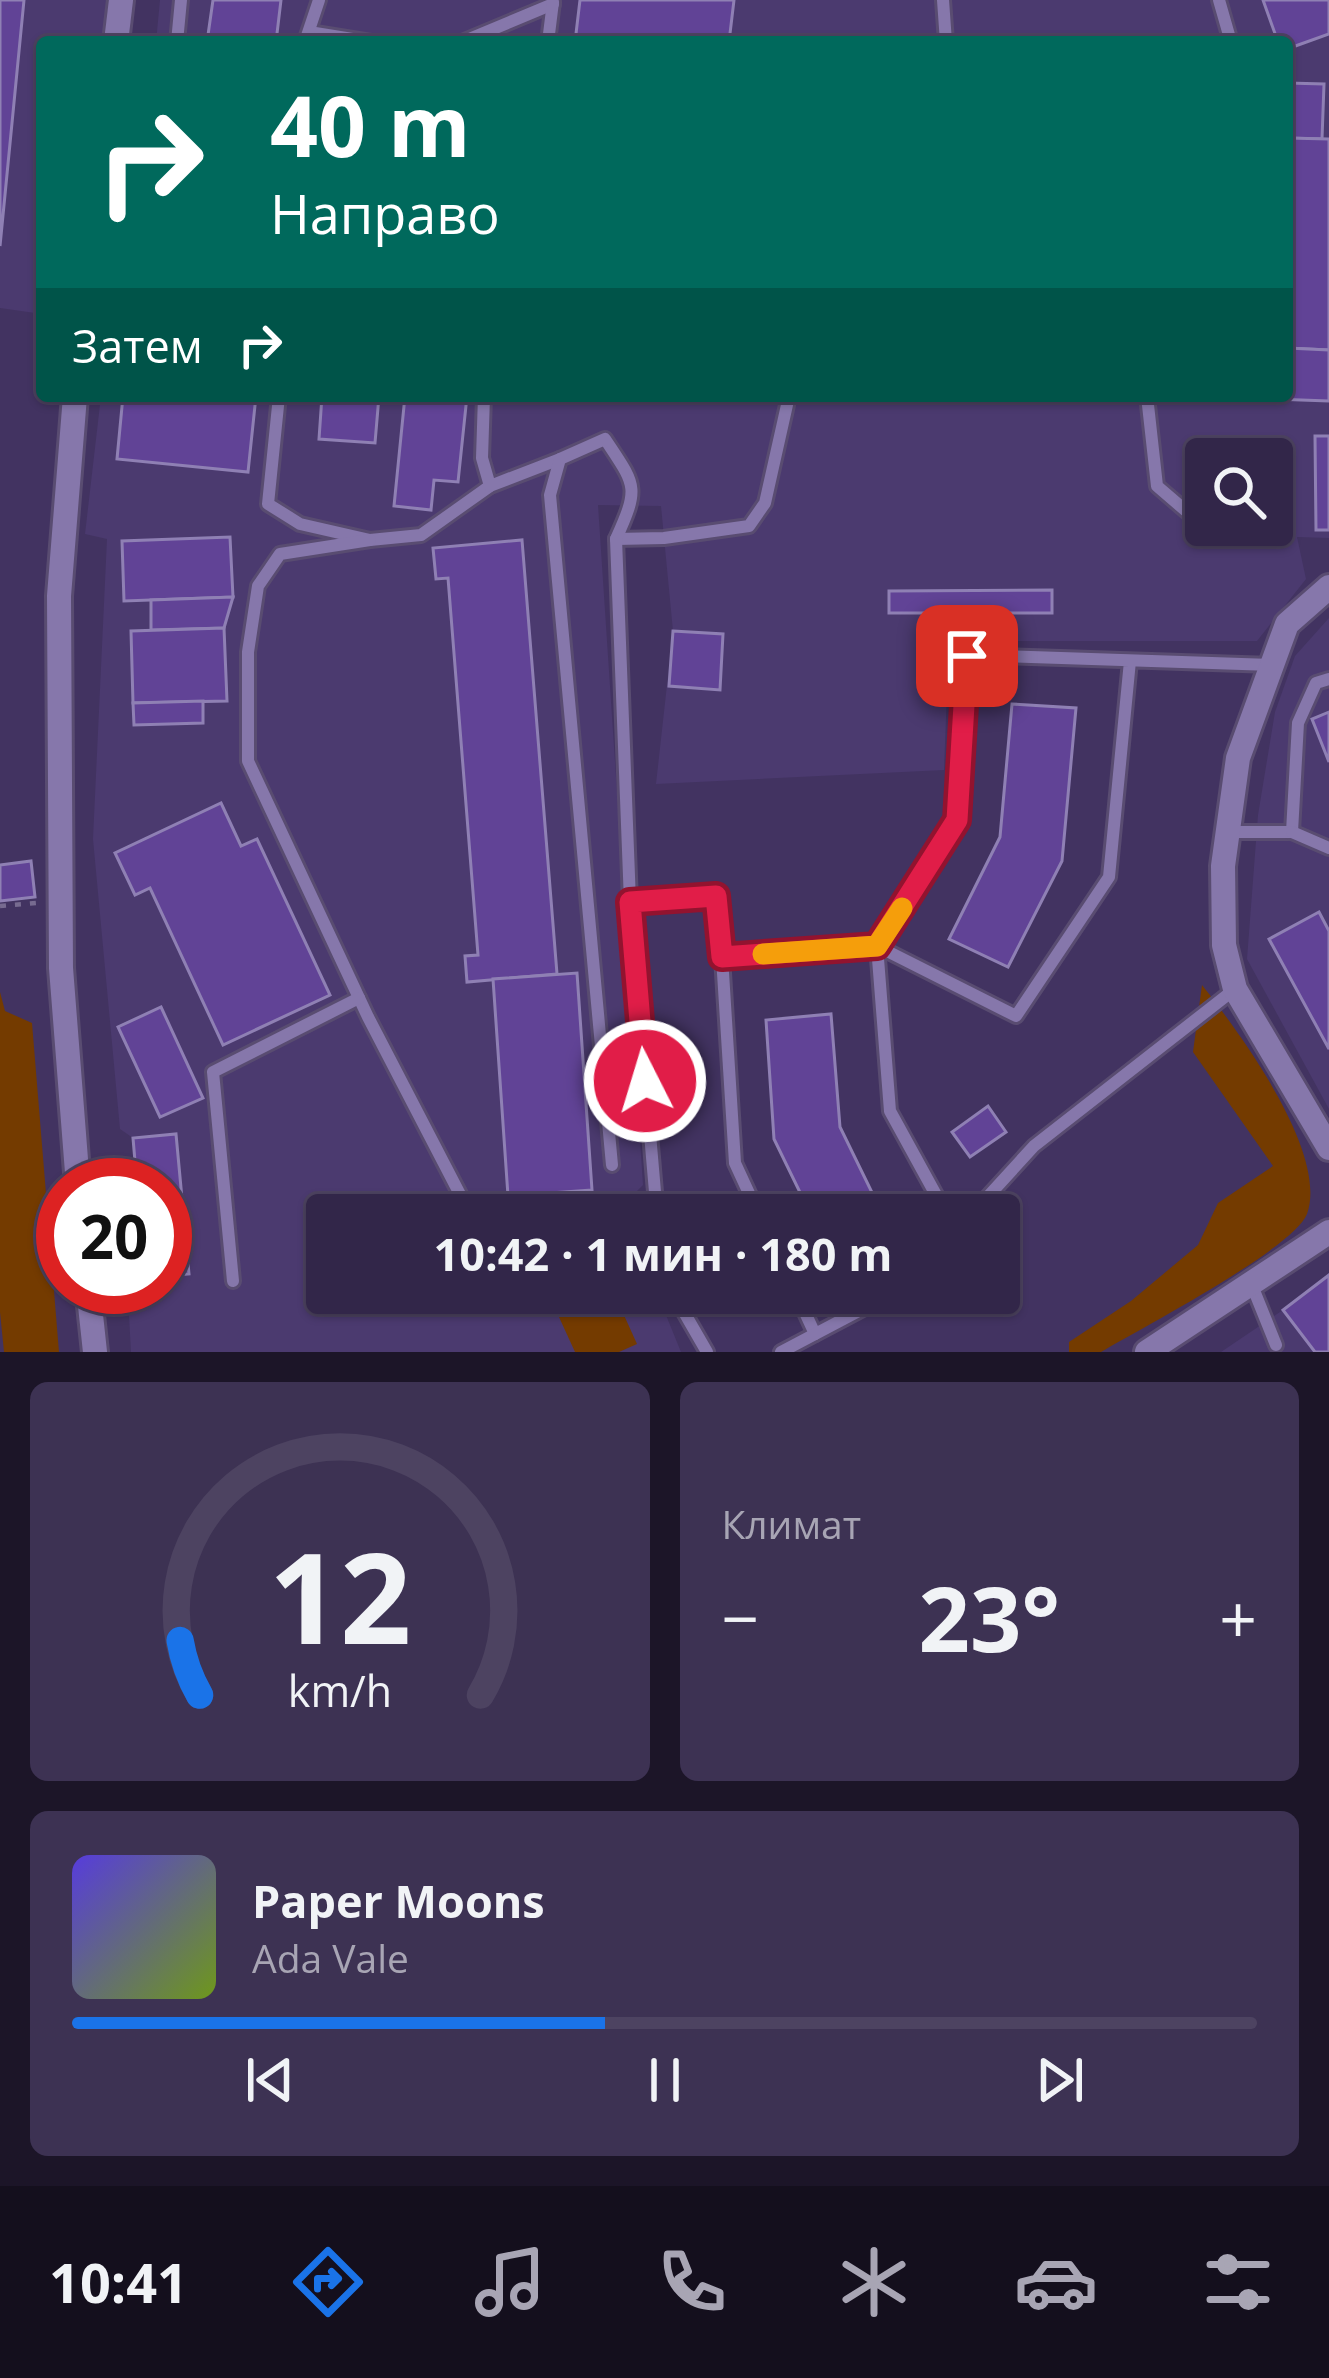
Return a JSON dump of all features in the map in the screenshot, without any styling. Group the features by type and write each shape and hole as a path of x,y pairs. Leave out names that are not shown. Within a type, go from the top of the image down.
{"street":[{"path":"117,36 121,0"},
{"path":"74,402 58,596 61,968 76,1158"},
{"path":"1329,586 1287,624 1271,665 1238,758 1223,866 1224,945 1235,989 1329,1148"},
{"path":"1147,1352 1329,1232"},
{"path":"91,1314 95,1352"}],"lane":[{"path":"178,36 181,0"},
{"path":"307,36 319,0"},
{"path":"943,0 946,36"},
{"path":"1219,0 1229,36"},
{"path":"476,36 553,2"},
{"path":"549,36 553,2"},
{"path":"278,402 268,504 300,524 370,540"},
{"path":"484,402 482,458 490,486"},
{"path":"616,539 664,538 749,526 765,503 788,402"},
{"path":"1148,402 1157,486 1185,511"},
{"path":"460,1194 359,998 248,761 248,652 258,586 280,554 421,536 490,486 605,439 633,481 632,505 616,539 630,902 655,1194"},
{"path":"560,459 550,495 612,1165"},
{"path":"935,1194 890,1111 877,946 957,820 967,656 1271,665"},
{"path":"722,957 877,946 1016,1016 1109,877 1130,661"},
{"path":"1292,832 1298,723 1316,683 1329,679"},
{"path":"1228,832 1292,832 1329,848"},
{"path":"630,902 716,896 734,1163 749,1194"},
{"path":"990,1194 1034,1146 1235,989"},
{"path":"233,1281 213,1072 359,998"},
{"path":"1251,1283 1275,1350"},
{"path":"685,1314 706,1352"},
{"path":"806,1314 815,1334"},
{"path":"781,1352 853,1314"}],"path":[{"path":"0,905 61,901"}],"shaded area":[{"path":"0,0 109,0 104,36 36,36 36,313 0,308"},
{"path":"160,0 1329,0 1329,538 1297,537 1306,579 1257,641 949,641 944,770 656,784 673,631 661,506 598,505 643,1185 634,1194 306,1194 306,1314 666,1314 681,1352 131,1352 129,1314 192,1314 192,1158 135,1158 133,1138 120,1129 93,839 107,539 85,534 100,402 1293,402 1293,36 157,36"},
{"path":"1329,618 1329,1109 1247,959 1258,815 1275,712 1295,656"},
{"path":"1202,985 1257,1062 1293,1127 1310,1189 1307,1214 1274,1247 1180,1307 1101,1352 1069,1352 1069,1342 1131,1301 1198,1245 1218,1203 1273,1166 1193,1052"},
{"path":"0,992 5,1011 32,1023 43,1158 36,1158 36,1314 56,1314 59,1352 4,1352"},
{"path":"1329,1275 1329,1352 1221,1352 1283,1310"},
{"path":"558,1314 623,1314 637,1344 619,1352 575,1352"}],"building":[{"path":"0,0 24,0 0,246"},
{"path":"213,0 281,0 277,36 208,36"},
{"path":"580,0 734,0 730,36 576,36"},
{"path":"1263,0 1329,0 1329,34 1293,47 1293,36 1276,36"},
{"path":"1293,83 1324,84 1322,139 1293,138"},
{"path":"1293,138 1329,139 1329,350 1293,348"},
{"path":"1293,348 1329,350 1329,401 1293,400"},
{"path":"122,402 255,402 248,472 117,459"},
{"path":"322,402 378,402 375,443 319,439"},
{"path":"404,402 466,402 458,482 434,480 431,510 394,506"},
{"path":"1315,436 1329,436 1329,530 1316,530"},
{"path":"230,537 233,597 124,601 122,541"},
{"path":"522,540 557,974 467,982 465,956 478,955 448,578 436,579 433,548"},
{"path":"1052,590 1052,613 889,613 889,591"},
{"path":"233,597 224,628 151,630 151,600"},
{"path":"224,628 227,701 133,703 131,631"},
{"path":"673,631 723,634 720,690 669,686"},
{"path":"203,701 203,723 134,725 133,703"},
{"path":"1012,704 1076,708 1062,861 1008,967 949,939 1000,837"},
{"path":"1329,712 1329,762 1312,719"},
{"path":"221,803 241,846 257,839 330,995 223,1045 150,888 135,895 115,853"},
{"path":"31,861 35,897 0,901 0,865"},
{"path":"1319,912 1329,931 1329,1049 1269,939"},
{"path":"577,973 592,1190 508,1194 493,979"},
{"path":"161,1007 203,1098 160,1117 118,1027"},
{"path":"831,1014 840,1127 873,1194 801,1194 774,1139 766,1020"},
{"path":"988,1106 1006,1132 970,1157 952,1132"},
{"path":"176,1134 178,1158 135,1158 133,1138"},
{"path":"1329,1275 1329,1352 1315,1352 1283,1310"}],"slow traffic":[{"path":"763,954 877,946 902,908"}],"route":[{"path":"645,1081 630,902 716,896 722,957 877,946 957,820 967,656"}]}
